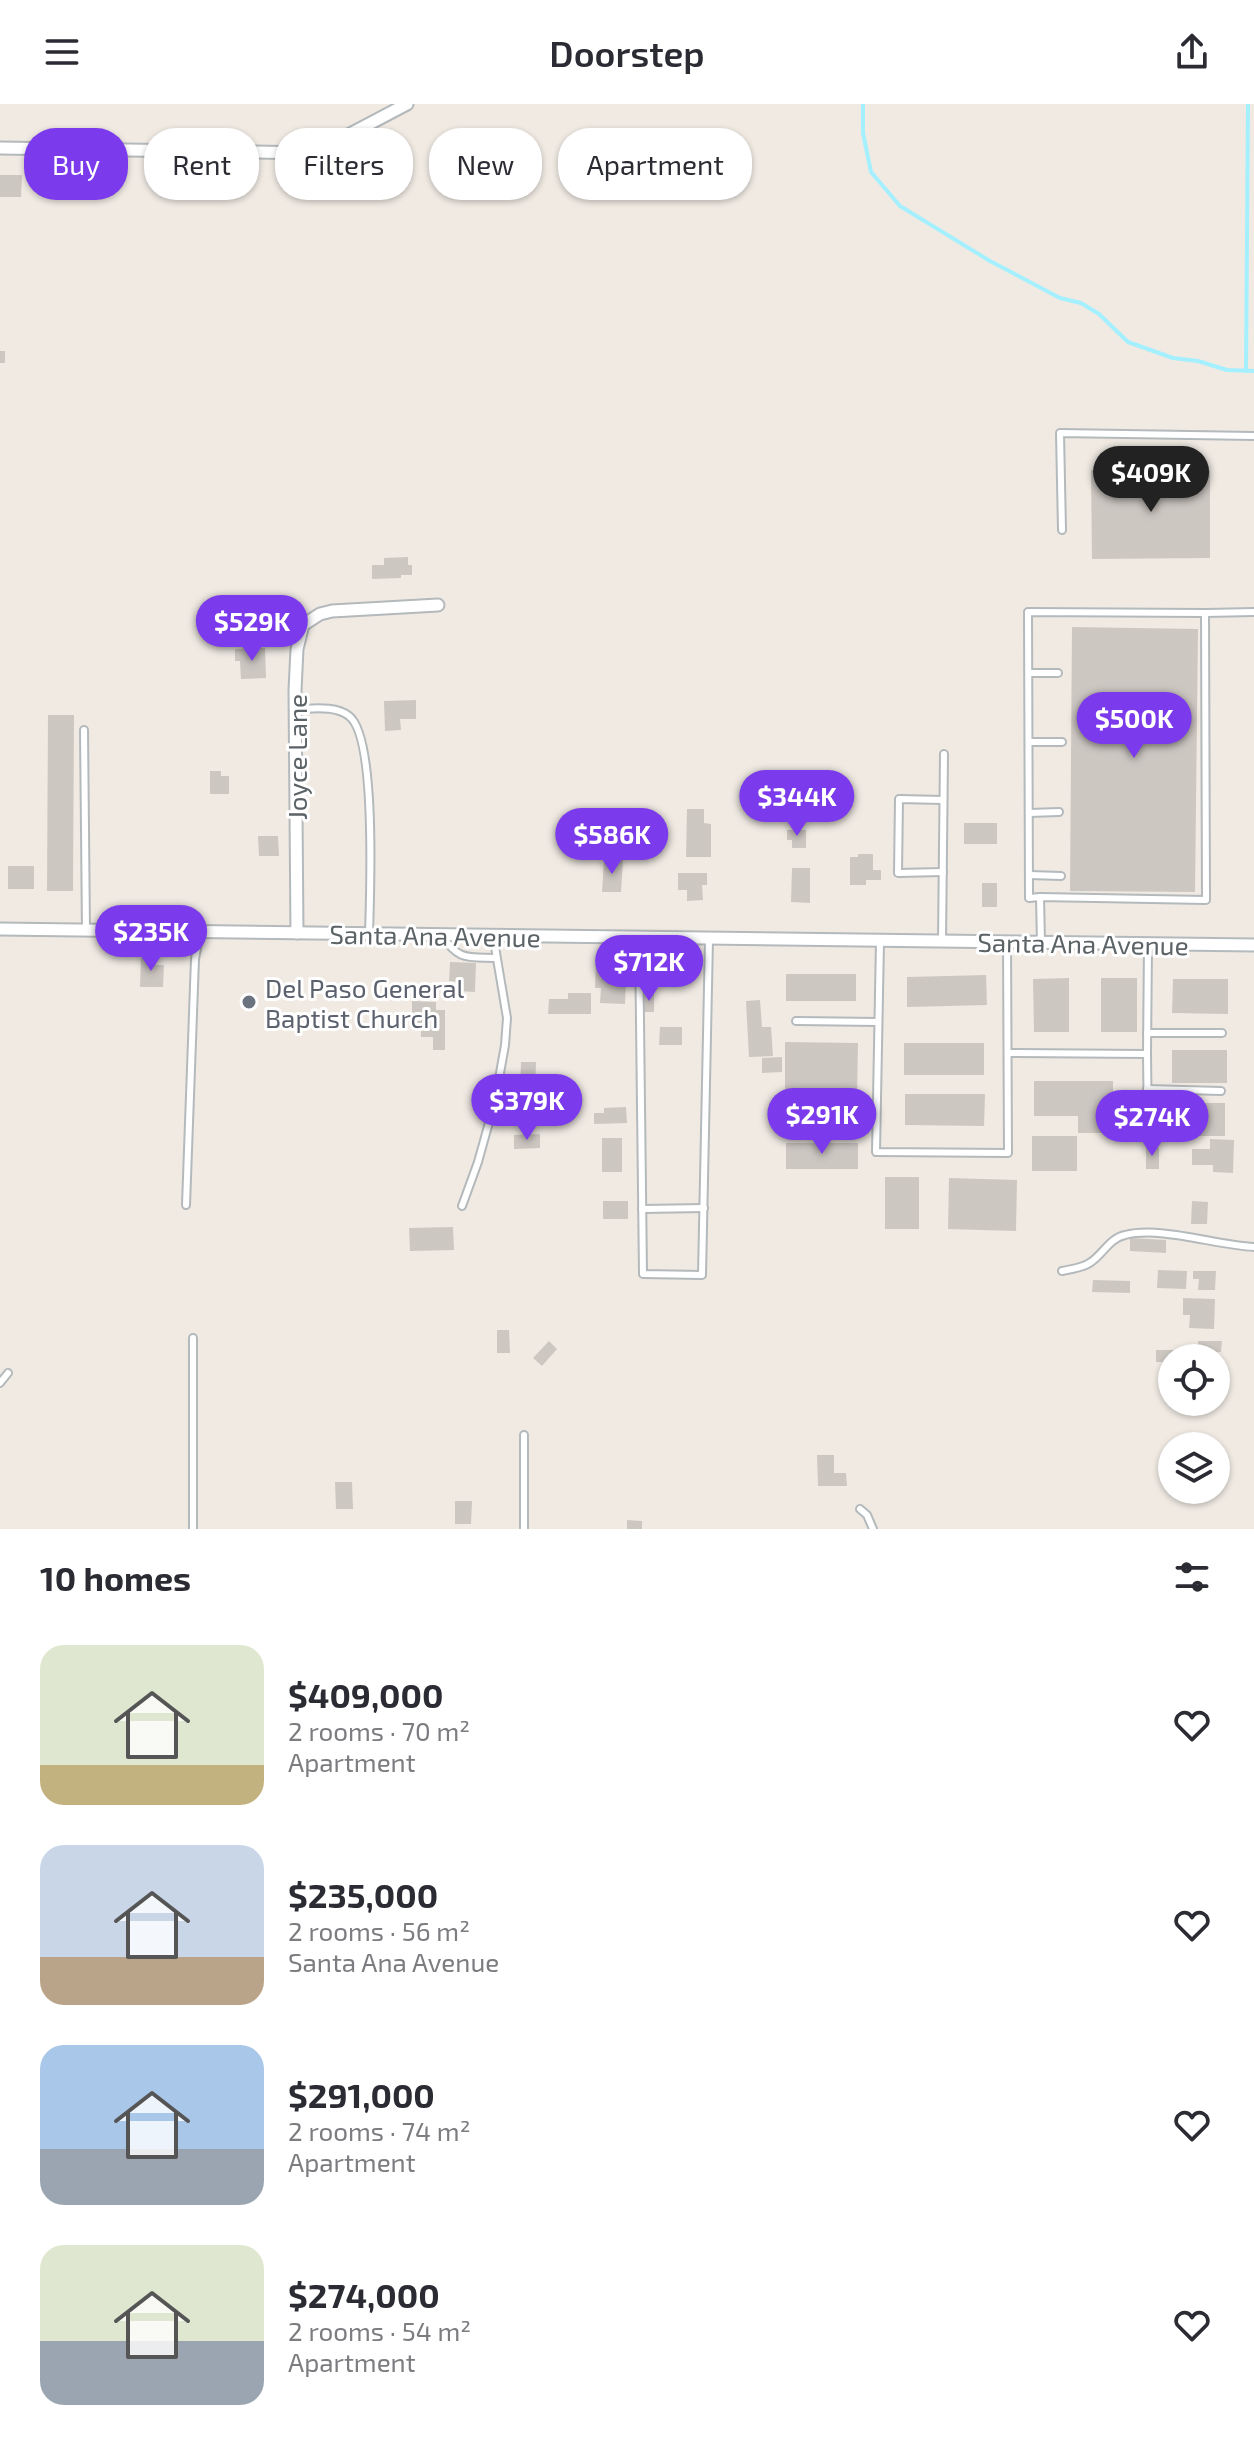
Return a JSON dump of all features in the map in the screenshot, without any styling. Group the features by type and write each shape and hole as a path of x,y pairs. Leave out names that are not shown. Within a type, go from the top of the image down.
{"street":[{"path":"0,148 314,153 407,104"},
{"name":"Joyce Lane","path":"297,933 295,709 297,649 303,625 320,614 332,611 438,605"},
{"name":"Santa Ana Avenue","path":"0,929 1254,945"}],"lane":[{"path":"1062,530 1060,433 1254,436"},
{"path":"1205,613 1206,900 1029,898 1028,612 1254,612"},
{"path":"1029,673 1058,673"},
{"path":"295,709 332,709 347,714 358,724 371,829 369,934"},
{"path":"84,730 86,930"},
{"path":"1029,742 1062,742"},
{"path":"942,942 944,754"},
{"path":"943,800 899,799 898,873 943,872"},
{"path":"1029,813 1059,812"},
{"path":"1029,875 1061,876"},
{"path":"1040,897 1041,943"},
{"path":"186,1205 195,959 200,932"},
{"path":"442,935 452,951 465,957 496,958"},
{"path":"462,1206 495,1101 505,1045 507,1018 493,935"},
{"path":"639,937 643,1274 702,1275 709,939"},
{"path":"880,941 876,1152 1008,1153 1007,942"},
{"path":"1148,944 1148,1132"},
{"path":"796,1021 878,1022"},
{"path":"1147,1033 1222,1033"},
{"path":"1008,1053 1147,1054"},
{"path":"1147,1089 1221,1091"},
{"path":"800,1123 876,1123"},
{"path":"642,1209 704,1208"},
{"path":"1062,1271 1091,1262 1116,1238 1126,1234 1169,1235 1229,1246 1254,1247"},
{"path":"193,1338 193,1529"},
{"path":"0,1383 8,1373"},
{"path":"524,1435 524,1529"},
{"path":"860,1509 867,1515 873,1529"}],"building":[{"path":"0,175 22,175 21,197 0,197"},
{"path":"0,351 5,351 5,363 0,363"},
{"path":"1091,470 1210,470 1210,558 1092,559"},
{"path":"408,557 412,575 372,579 372,565 384,565 384,558"},
{"path":"1072,627 1198,629 1195,892 1070,891"},
{"path":"265,648 266,678 241,679 240,661 235,661 235,649"},
{"path":"416,700 416,719 400,719 401,730 385,731 384,701"},
{"path":"48,715 74,715 73,891 47,891"},
{"path":"210,771 221,771 221,776 229,776 229,794 210,794"},
{"path":"687,809 704,809 704,823 711,824 711,857 686,857"},
{"path":"964,823 997,823 997,844 964,844"},
{"path":"787,830 806,830 806,848 792,848 792,840 787,840"},
{"path":"258,836 278,836 279,856 259,856"},
{"path":"858,854 873,854 873,870 881,870 881,880 866,880 866,885 850,885 850,857 858,857"},
{"path":"604,859 623,860 621,892 602,892"},
{"path":"8,866 34,866 34,889 8,889"},
{"path":"792,868 810,868 810,903 791,902"},
{"path":"678,873 707,873 707,885 702,885 703,900 687,901 687,890 678,890"},
{"path":"982,883 997,883 997,907 982,907"},
{"path":"596,957 604,957 604,979 626,979 625,1004 600,1003 601,988 595,988"},
{"path":"141,958 156,958 156,965 164,965 163,987 140,987"},
{"path":"450,962 476,963 475,992 459,991 459,982 449,981"},
{"path":"786,974 856,974 856,1001 786,1001"},
{"path":"986,975 987,1005 907,1007 907,977"},
{"path":"1069,978 1069,1032 1034,1032 1033,979"},
{"path":"1101,978 1137,978 1137,1032 1101,1032"},
{"path":"1173,979 1228,979 1228,1014 1172,1013"},
{"path":"568,993 591,993 591,1014 548,1014 549,999 568,999"},
{"path":"645,993 654,993 654,1012 644,1012"},
{"path":"760,1000 762,1027 771,1027 773,1056 749,1057 746,1001"},
{"path":"412,1001 436,1002 436,1010 445,1010 445,1050 433,1050 433,1037 421,1037 421,1030 413,1030 413,1021 421,1021 421,1014 412,1014"},
{"path":"660,1027 682,1027 682,1045 659,1045"},
{"path":"785,1042 858,1043 857,1100 785,1099"},
{"path":"904,1043 984,1043 984,1075 904,1075"},
{"path":"1172,1050 1227,1050 1227,1083 1172,1083"},
{"path":"782,1057 782,1072 762,1073 762,1058"},
{"path":"521,1062 536,1062 535,1091 520,1091"},
{"path":"1034,1081 1113,1081 1113,1133 1078,1133 1078,1116 1034,1116"},
{"path":"905,1094 985,1094 984,1126 905,1125"},
{"path":"1168,1103 1225,1103 1225,1136 1168,1136"},
{"path":"626,1107 627,1123 594,1124 594,1113 604,1113 604,1108"},
{"path":"540,1134 540,1148 514,1149 514,1135"},
{"path":"1032,1136 1077,1136 1077,1171 1032,1171"},
{"path":"602,1138 622,1138 622,1172 602,1172"},
{"path":"1210,1139 1234,1140 1233,1173 1213,1172 1213,1165 1192,1165 1192,1149 1210,1149"},
{"path":"786,1143 858,1143 858,1169 786,1169"},
{"path":"1146,1148 1159,1148 1159,1169 1146,1169"},
{"path":"885,1177 919,1177 919,1229 885,1229"},
{"path":"949,1178 1017,1180 1016,1231 948,1229"},
{"path":"603,1201 628,1201 628,1219 603,1219"},
{"path":"1192,1201 1208,1202 1207,1224 1191,1224"},
{"path":"453,1227 454,1250 410,1251 409,1228"},
{"path":"1130,1238 1166,1240 1166,1253 1130,1251"},
{"path":"1158,1270 1187,1271 1186,1289 1157,1288"},
{"path":"1193,1271 1216,1271 1215,1290 1198,1290 1199,1279 1193,1279"},
{"path":"1093,1280 1130,1281 1130,1293 1092,1292"},
{"path":"1183,1298 1215,1299 1214,1329 1189,1328 1190,1315 1183,1315"},
{"path":"497,1330 509,1330 510,1353 497,1353"},
{"path":"549,1341 557,1349 542,1366 533,1358"},
{"path":"1198,1341 1222,1341 1222,1344 1198,1344"},
{"path":"817,1455 834,1455 834,1473 846,1473 847,1486 818,1486"},
{"path":"335,1482 352,1482 353,1509 336,1509"},
{"path":"455,1501 472,1501 471,1524 455,1524"},
{"path":"627,1520 642,1521 642,1529 627,1529"}],"waterway":[{"path":"863,104 863,133 871,172 900,206 990,261 1060,298 1081,303 1099,314 1128,342 1173,358 1198,361 1227,370 1254,371"},
{"path":"1246,371 1248,104"}],"place":[{"name":"Del Paso General Baptist Church","path":"249,1002"}]}
